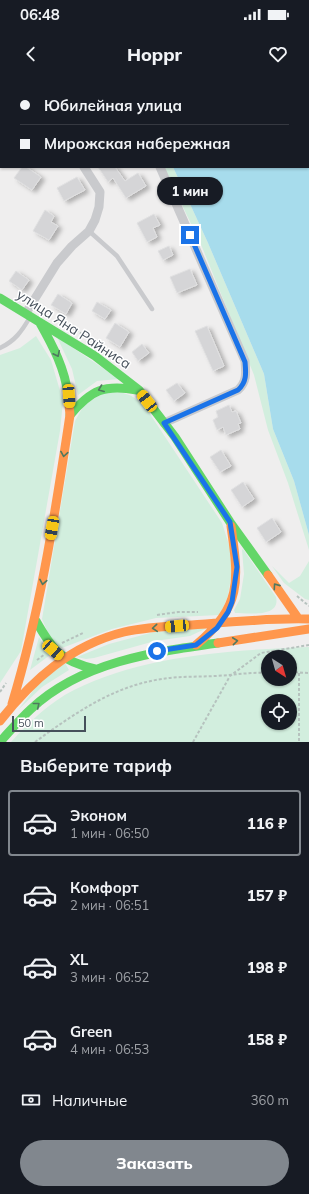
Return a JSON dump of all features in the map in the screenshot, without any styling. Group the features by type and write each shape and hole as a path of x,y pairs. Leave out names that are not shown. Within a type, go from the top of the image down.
{"street":[{"path":"12,704 27,660 36,621 70,415 69,396 61,362 31,316 64,253 88,231 96,220 100,199 97,185 85,168"},
{"path":"160,168 245,362 246,370 243,385 238,390 164,423"},
{"name":"улица Яна Райниса","path":"0,298 95,356 139,390 164,423 230,522 298,618"},
{"path":"70,415 83,400 93,392 108,386 139,390"},
{"name":"улица Яна Райниса","path":"196,645 212,633 222,622 232,602 237,567 230,522"},
{"path":"0,721 12,704 30,685 63,659 99,640 148,628 222,622 309,618"},
{"path":"36,621 53,650 63,659 74,664 95,669"},
{"path":"1,742 16,724 41,702 74,679 118,660 157,651 196,645 267,638 309,629"}],"lane":[{"path":"88,231 117,256 152,309"},
{"path":"0,348 11,343 20,334 31,316"}],"path":[{"path":"193,742 230,676 261,653 309,645"},
{"path":"35,742 67,718 89,704 122,690 161,679 230,676 252,672 261,673"},
{"path":"299,742 299,673 309,673"}],"green space":[{"path":"164,168 173,168 208,243 264,374 273,429 294,481 309,535 309,550 288,483 268,430 254,375 202,247"},
{"path":"36,336 51,360 63,401 60,431 21,651 0,683 0,355 20,348"},
{"path":"57,337 119,379 97,381 78,395 72,369"},
{"path":"105,392 128,394 146,408 222,523 230,548 232,571 228,596 220,615 156,618 112,629 62,648 51,640 42,619 75,421 84,405"},
{"path":"243,549 276,597 276,604 268,611 262,613 235,613 234,610 240,599 244,574"},
{"path":"309,561 309,600 305,599 284,583 272,566 289,583 300,576"},
{"path":"207,628 190,636 155,641 94,658 86,659 77,657 109,644 154,632"},
{"path":"39,637 50,655 30,670"},
{"path":"309,647 309,742 11,742 48,706 74,690 101,678 129,669 189,656 250,650"},
{"path":"65,663 69,670 42,687 18,710 39,683"}],"water":[{"path":"173,168 309,168 309,535 294,481 273,429 264,374 208,243"}],"building":[{"path":"21,168 28,168 41,177 32,190 14,178"},
{"path":"99,168 116,168 125,181 138,173 146,186 126,198 113,178 108,182"},
{"path":"77,177 85,190 64,201 57,188"},
{"path":"45,210 54,216 51,222 58,226 49,240 33,231"},
{"path":"154,214 160,225 153,228 157,237 147,242 137,223"},
{"path":"169,246 173,255 163,260 158,251"},
{"path":"190,269 197,285 177,293 170,277"},
{"path":"16,271 29,280 22,290 9,281"},
{"path":"58,294 72,303 66,314 51,305"},
{"path":"97,302 111,310 105,319 92,311"},
{"path":"115,323 129,332 120,347 106,338"},
{"path":"207,326 224,366 213,371 195,331"},
{"path":"142,344 149,353 138,361 132,352"},
{"path":"177,383 185,393 174,401 166,390"},
{"path":"229,405 232,412 236,411 241,423 238,424 240,429 226,435 223,427 217,430 213,420 218,417 216,411"},
{"path":"221,450 231,466 220,472 210,457"},
{"path":"243,482 254,499 242,507 231,490"},
{"path":"272,518 281,532 266,542 257,528"}],"traffic: fast":[{"path":"0,298 95,356 139,390 175,437 230,522 268,575"},
{"path":"40,323 54,349 64,376 68,395"},
{"path":"70,415 85,400 99,391 116,388 137,390"},
{"path":"36,621 53,647 59,653 74,662 95,669"},
{"path":"0,742 31,709 51,693 72,680 95,670 143,655 218,643"}],"traffic: slow":[{"path":"12,704 31,633 46,561 70,415 68,395"},
{"path":"196,645 222,618 234,592 236,578 231,526"},
{"path":"268,575 298,618"},
{"path":"0,721 25,692 54,666 70,655 105,638 124,632 154,627 257,620 309,619"},
{"path":"218,643 309,629"}],"route":[{"path":"157,651 196,645 212,633 222,622 228,612 232,602 236,580 236,556 230,522 175,437 164,423 238,390 243,385 245,378 245,362 190,235"}]}
